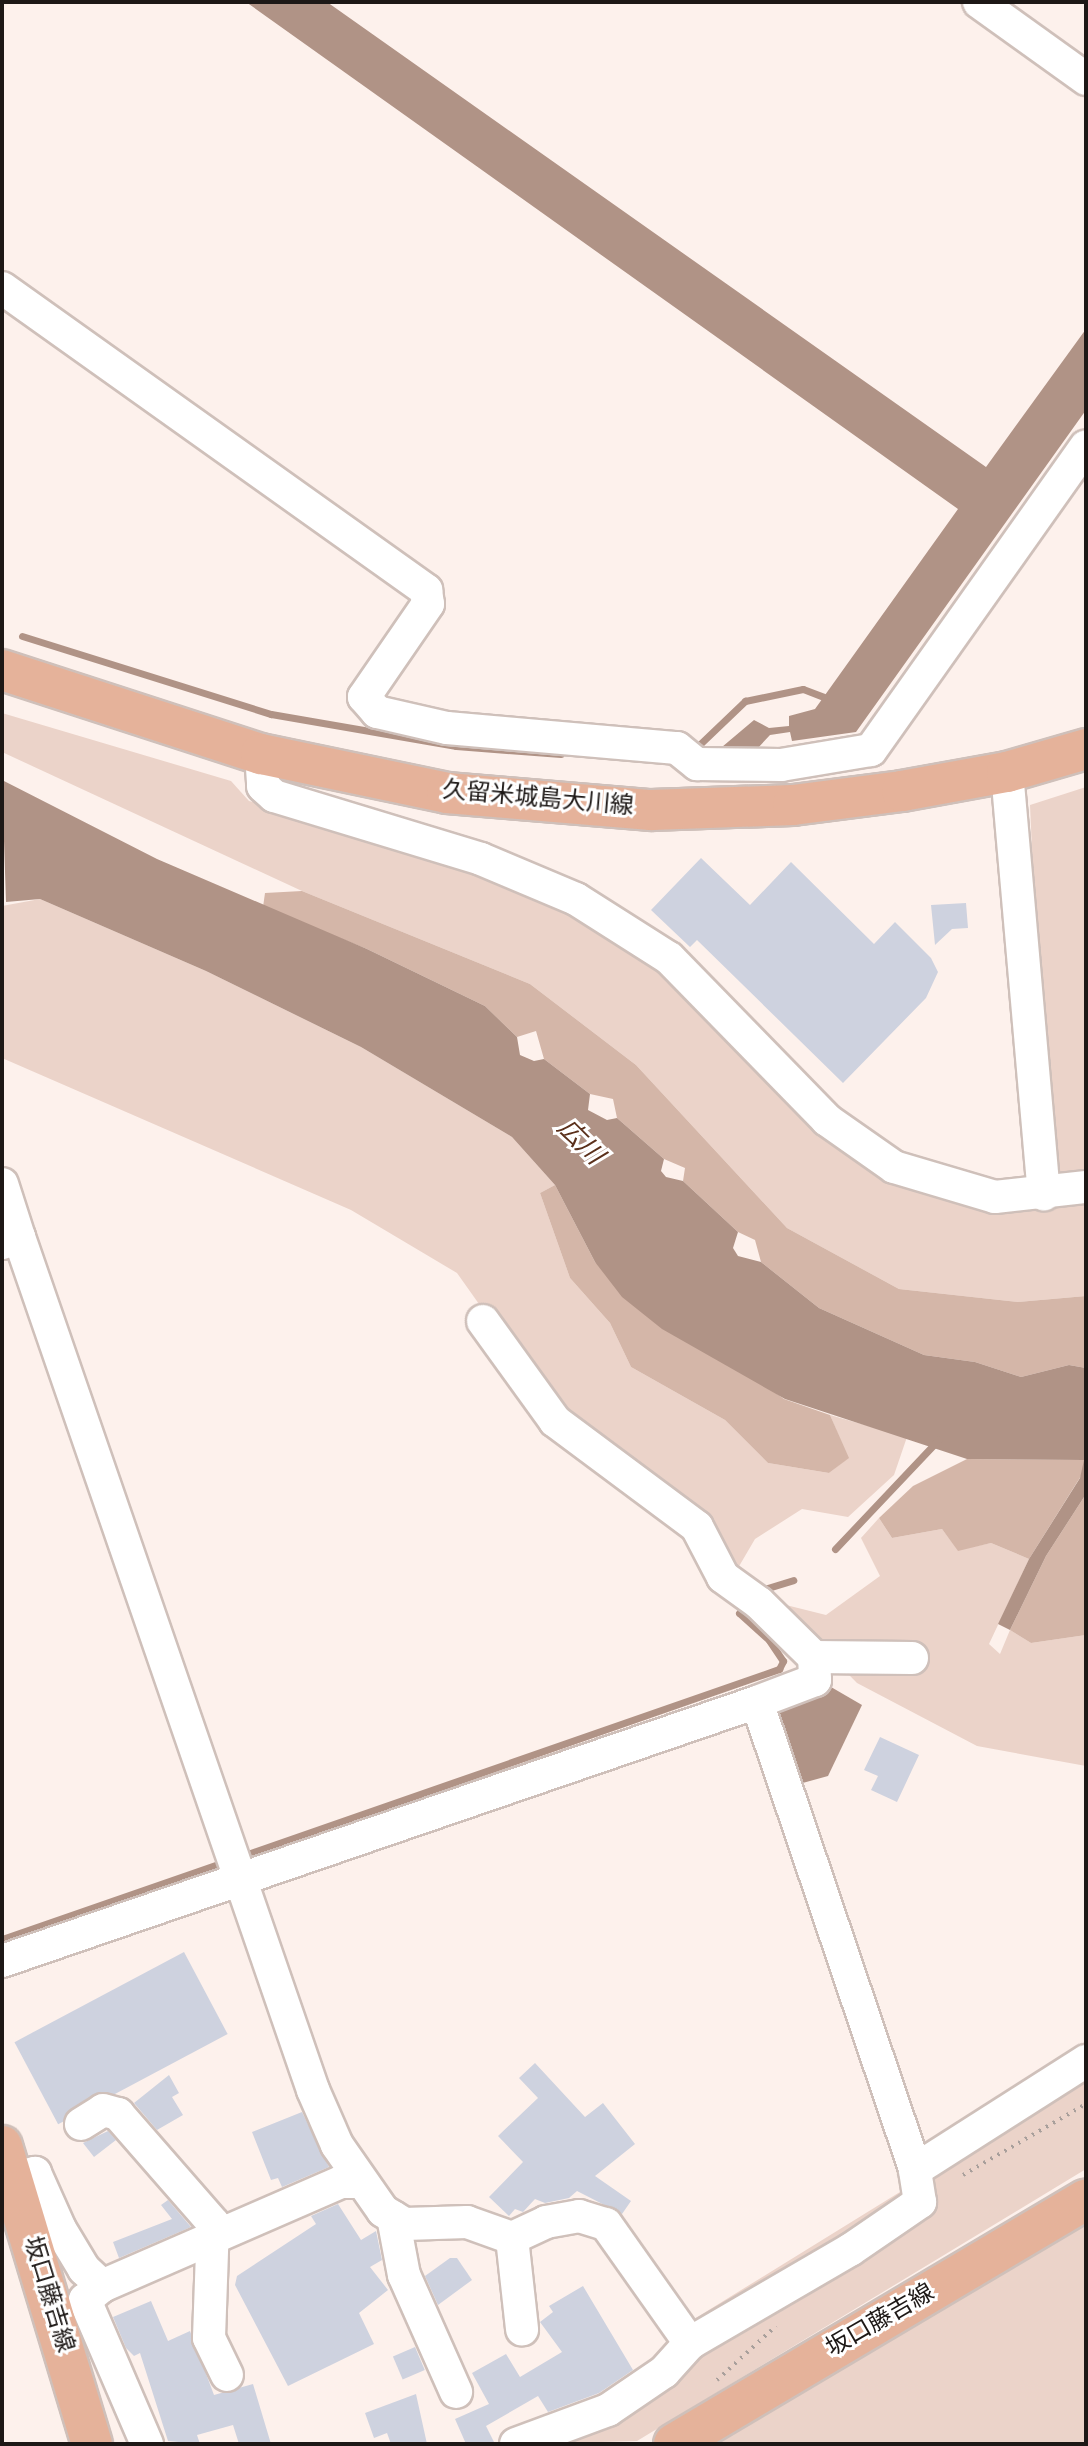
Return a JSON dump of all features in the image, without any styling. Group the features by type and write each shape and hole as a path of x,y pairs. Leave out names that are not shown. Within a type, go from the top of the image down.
{"main road":[{"name":"久留米城島大川線","path":"2,670 261,754 447,793 651,810 793,805 1007,772 1086,749"},
{"name":"坂口藤吉線","path":"7,2163 92,2444"},
{"name":"坂口藤吉線","path":"674,2444 1086,2199"}],"street":[{"path":"979,2 1086,79"},
{"path":"2,288 426,590 428,604 364,697 377,712 447,728 677,748 697,764 781,765 871,750 1086,446"},
{"path":"261,754 263,786 274,796 481,859 576,899 669,958 827,1120 894,1167 995,1197 1086,1187"},
{"path":"1007,772 1044,1194"},
{"path":"2,1184 10,1240 236,1865 313,2090 337,2145 362,2182 393,2217 405,2224 467,2222 512,2238 546,2222 579,2216 606,2224 690,2343"},
{"path":"483,1321 555,1421 697,1527 723,1577 752,1598 814,1657 912,1658"},
{"path":"2,1961 236,1865 757,1702 815,1680 814,1657"},
{"path":"516,2444 608,2410 664,2372 690,2343 850,2250 920,2202 915,2170 757,1702"},
{"path":"915,2170 1086,2061"},
{"path":"81,2124 103,2110 118,2114 213,2223 216,2239 208,2328 227,2375"},
{"path":"7,2163 35,2173 60,2229 84,2269 102,2286"},
{"path":"147,2444 85,2300 102,2286 341,2182 362,2182"},
{"path":"393,2217 393,2241 404,2275 456,2392"},
{"path":"512,2238 522,2329"}],"path":[{"path":"920,2202 1086,2104"},
{"path":"716,2381 784,2319"}],"shaded area":[{"path":"2,713 231,781 249,801 416,843 574,912 691,988 892,1179 1086,1197 1086,1296 1018,1302 899,1289 787,1228 636,1065 530,984 302,891 2,752"},
{"path":"1086,787 1086,1178 1055,1174 1039,1007 1030,805"},
{"path":"302,891 530,984 636,1065 787,1228 899,1289 1018,1302 1086,1296 1086,1368 1069,1365 1021,1377 975,1362 924,1355 819,1308 761,1262 755,1240 738,1232 683,1181 685,1168 664,1159 617,1118 613,1099 590,1094 544,1059 536,1031 517,1037 485,1006 367,949 263,907 265,893"},
{"path":"40,899 206,971 361,1047 512,1137 555,1185 540,1193 570,1278 610,1323 631,1367 725,1420 768,1463 829,1473 848,1458 830,1415 907,1437 894,1475 848,1517 802,1509 755,1539 738,1568 709,1522 554,1410 457,1273 351,1210 2,1058 2,906"},
{"path":"555,1185 595,1262 784,1399 830,1415 849,1458 829,1473 768,1463 725,1420 631,1367 610,1323 570,1278 540,1193"},
{"path":"967,1459 1084,1460 1086,1468 1029,1559 991,1543 958,1551 942,1529 892,1538 879,1518 913,1486"},
{"path":"1086,1494 1086,1635 1031,1643 1010,1630 1046,1556"},
{"path":"879,1518 892,1538 942,1529 958,1550 991,1543 1029,1559 989,1644 1000,1654 1010,1630 1031,1643 1086,1635 1086,1766 977,1746 857,1683 778,1603 826,1615 880,1576 861,1538"},
{"path":"1086,2077 1086,2169 637,2441 529,2444 601,2426 691,2321"},
{"path":"1086,2215 1086,2444 711,2444"}],"water":[{"path":"246,2 327,2 986,467 1086,329 1086,410 856,732 792,741 790,732 770,735 757,749 725,753 722,747 754,720 769,728 789,726 789,716 815,709 958,509"},
{"name":"広川","path":"2,780 157,859 367,949 485,1006 517,1037 520,1055 534,1061 544,1059 590,1094 588,1110 607,1120 617,1118 664,1159 661,1171 666,1177 683,1181 738,1232 733,1248 738,1256 761,1262 819,1308 924,1355 975,1362 1021,1377 1069,1365 1086,1368 1086,1494 1046,1556 1010,1630 998,1624 1029,1559 1080,1478 1084,1460 967,1459 785,1399 662,1329 622,1297 595,1262 555,1185 512,1137 361,1047 206,971 40,899 6,902"},
{"path":"831,1687 862,1705 828,1776 799,1784 774,1707"}],"building":[{"path":"701,858 750,905 791,862 874,944 895,922 931,958 938,972 926,998 843,1083 697,940 690,947 651,910"},
{"path":"966,903 968,928 952,929 935,945 931,905"},
{"path":"880,1737 919,1755 897,1802 871,1790 878,1776 864,1770"},
{"path":"184,1952 228,2034 58,2124 14,2042"},
{"path":"535,2063 585,2117 603,2103 635,2144 595,2176 631,2201 622,2214 577,2191 569,2198 545,2203 535,2199 523,2212 515,2209 509,2216 489,2197 523,2162 498,2136 538,2098 519,2078"},
{"path":"169,2075 179,2093 172,2097 183,2115 157,2130 134,2103"},
{"path":"302,2112 329,2167 282,2187 278,2178 271,2180 252,2132"},
{"path":"108,2131 116,2140 94,2157 83,2143"},
{"path":"168,2200 191,2227 119,2258 113,2242 172,2219 161,2205"},
{"path":"338,2204 361,2240 376,2231 382,2260 370,2267 388,2290 359,2313 374,2344 288,2386 235,2285 237,2276 316,2224 311,2216"},
{"path":"450,2258 457,2258 472,2280 438,2305 425,2276"},
{"path":"583,2286 633,2370 599,2393 548,2412 538,2396 486,2426 495,2444 466,2444 455,2419 489,2404 472,2373 506,2354 520,2377 562,2352 540,2322 553,2312 549,2306"},
{"path":"151,2301 168,2341 190,2331 214,2395 253,2384 271,2444 239,2444 233,2425 197,2435 200,2444 168,2441 140,2353 134,2356 126,2348 113,2317"},
{"path":"415,2347 425,2370 403,2379 393,2356"},
{"path":"416,2394 427,2444 391,2444 387,2433 374,2438 365,2413"}],"waterway":[{"path":"22,636 271,714 456,746 561,754"},
{"path":"699,745 745,701 803,689 824,697"},
{"path":"835,1549 938,1440"},
{"path":"758,1591 793,1580"},
{"path":"242,1856 779,1669 783,1661 769,1640 739,1613 747,1603"},
{"path":"2,1939 227,1861"}]}
